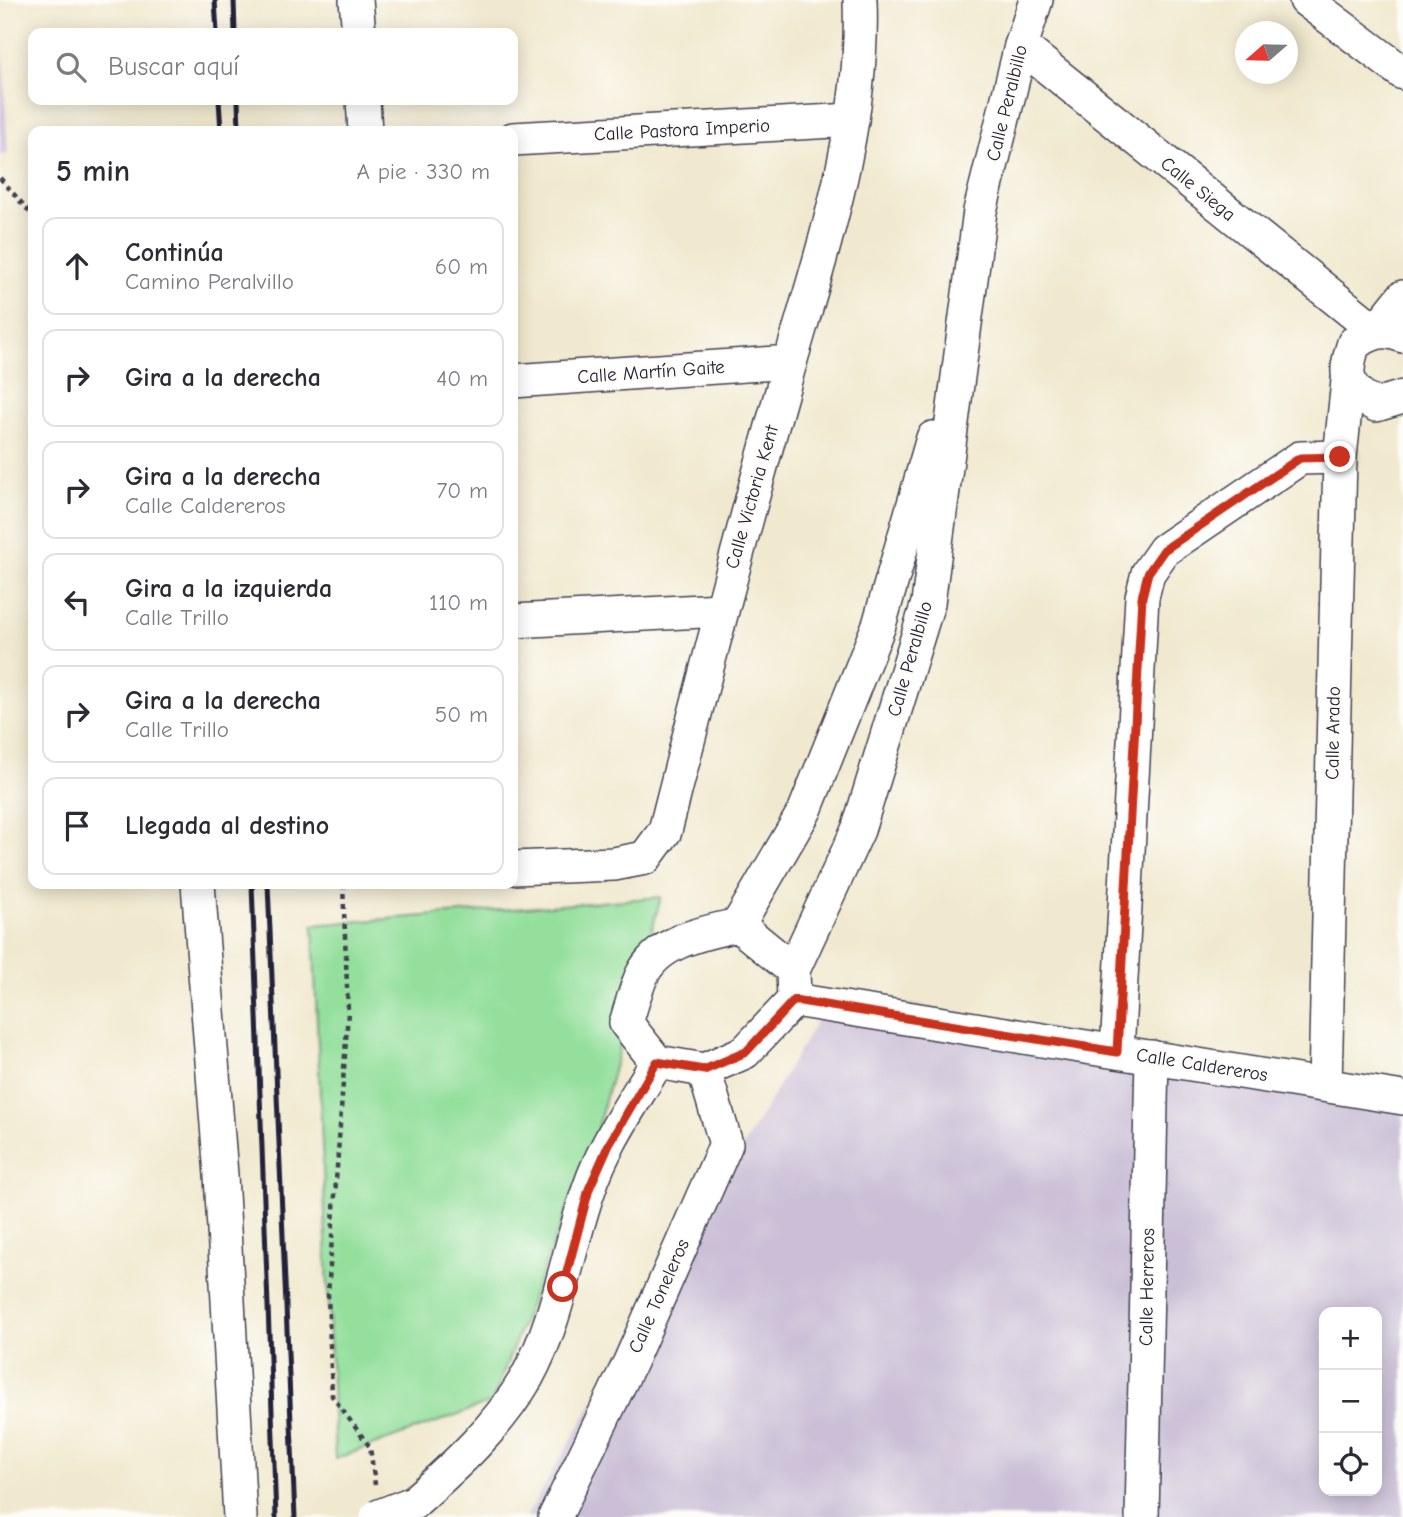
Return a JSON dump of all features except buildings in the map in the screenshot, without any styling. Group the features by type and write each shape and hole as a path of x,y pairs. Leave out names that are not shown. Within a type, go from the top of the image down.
{"street":[{"path":"356,0 359,28"},
{"name":"Calle Victoria Kent","path":"518,868 614,863 645,858 665,831 721,610 834,211 852,120 862,34 860,0"},
{"name":"Calle Peralbillo","path":"794,985 858,830 928,603 980,211 1021,46 1036,0"},
{"path":"1306,0 1403,73"},
{"name":"Calle Siega","path":"1021,46 1381,335"},
{"path":"363,105 365,126"},
{"name":"Calle Pastora Imperio","path":"518,139 852,120"},
{"path":"1381,335 1403,297"},
{"name":"Calle Peralbillo","path":"738,925 805,810 879,625 964,331"},
{"name":"Calle Arado","path":"1325,1085 1340,457 1348,381 1347,363 1354,343 1381,335"},
{"name":"Calle Martín Gaite","path":"518,381 790,362"},
{"path":"1348,381 1360,397 1376,405 1403,397"},
{"path":"1117,1052 1142,597 1148,573 1164,550 1300,458 1340,457"},
{"path":"518,621 721,610"},
{"path":"198,889 221,1175 240,1517"},
{"path":"738,925 794,985 746,1052 704,1070 657,1062 626,1023 643,973 667,948 693,936 738,925"},
{"name":"Calle Caldereros","path":"794,985 1117,1052 1403,1098"},
{"name":"Calle Herreros","path":"1142,1517 1152,1057"},
{"path":"377,1505 413,1503 486,1436 527,1376 563,1287 589,1189 609,1144 657,1062"},
{"name":"Calle Toneleros","path":"555,1517 631,1362 726,1144 704,1070"}],"path":[{"path":"0,178 28,210"},
{"path":"343,889 348,1012 328,1294 332,1396 370,1447 377,1505"}],"shaded area":[{"path":"0,0 8,153 0,156"},
{"path":"834,991 1403,1090 1403,1517 526,1517"}],"green space":[{"path":"661,897 596,1133 492,1402 335,1459 313,925"}],"railway":[{"path":"215,0 217,28"},
{"path":"234,0 235,28"},
{"path":"219,105 221,126"},
{"path":"238,105 239,126"},
{"path":"252,889 276,1517"},
{"path":"268,889 295,1517"}],"route":[{"path":"563,1287 589,1189 609,1144 657,1062 704,1070 746,1052 794,1000 1117,1052 1142,597 1148,573 1164,550 1300,458 1340,457"}]}
